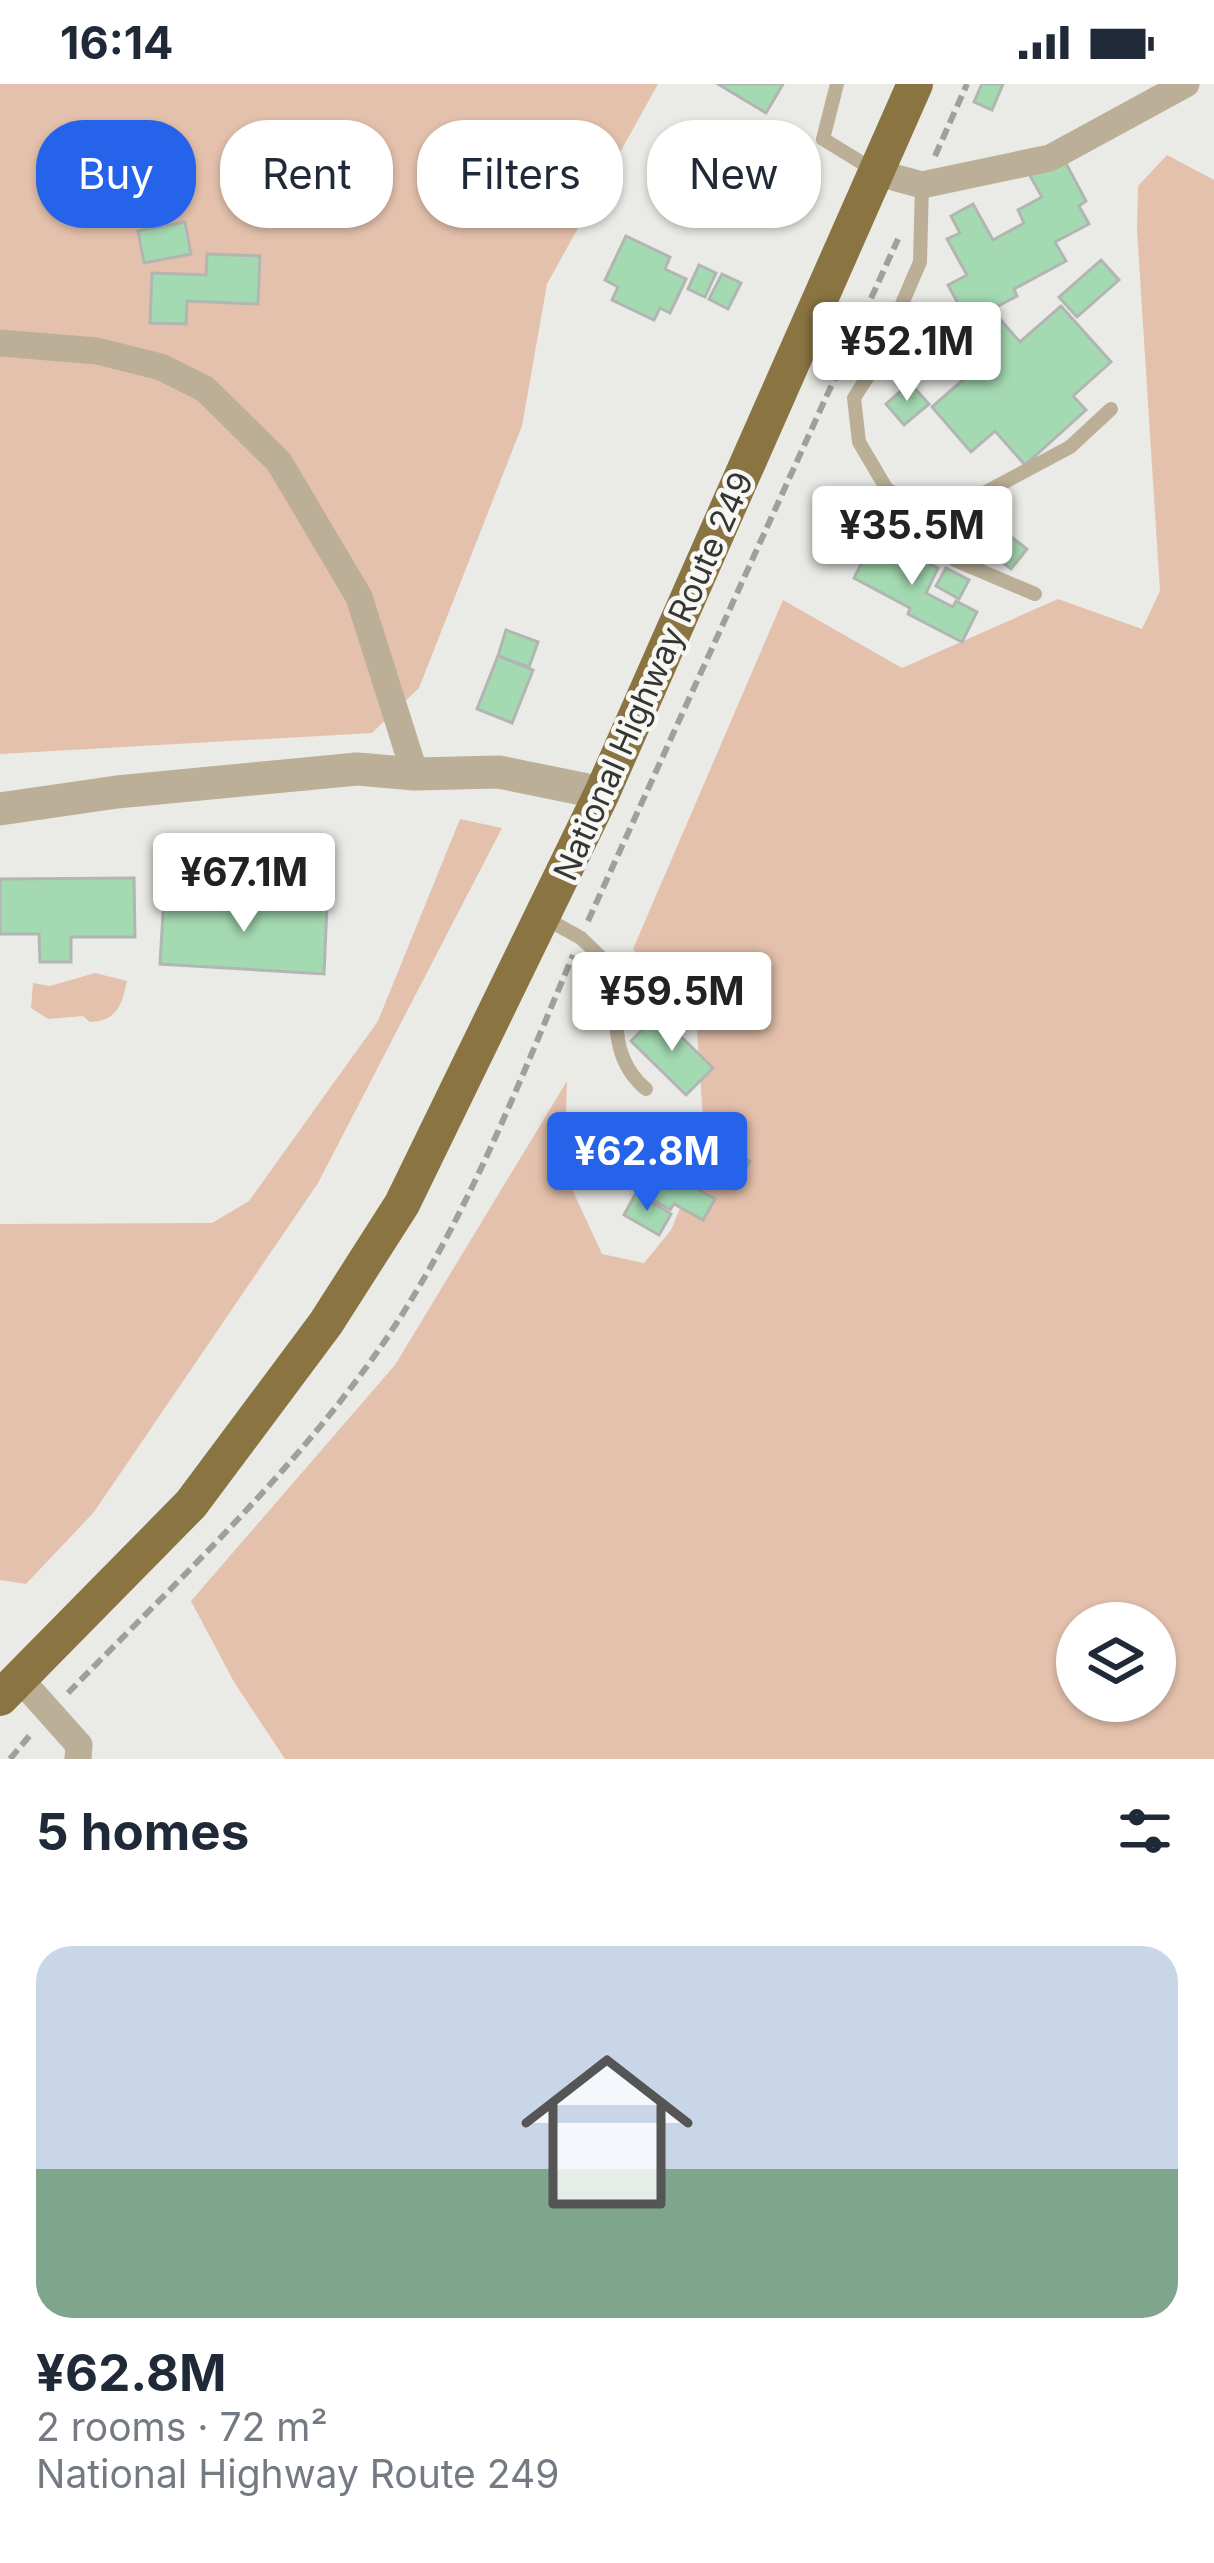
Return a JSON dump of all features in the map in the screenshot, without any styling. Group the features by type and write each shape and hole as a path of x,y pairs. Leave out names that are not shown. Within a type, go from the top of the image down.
{"highway":[{"name":"National Highway Route 249","path":"10,1688 190,1504 326,1323 402,1204 602,793 915,84"}],"street":[{"path":"878,173 922,185 1050,158 1186,84"},
{"path":"0,344 97,351 160,368 206,388 279,462 359,597 415,774"},
{"path":"0,809 117,792 357,769 415,774 499,772 602,793"},
{"path":"10,1688 80,1745 78,1759"}],"lane":[{"path":"836,84 823,139 878,173"},
{"path":"922,185 920,262 877,362 854,398 859,442 905,520 955,560 1035,594"},
{"path":"886,489 941,516 1070,447 1111,409"},
{"path":"544,917 580,938 614,970 619,1046 626,1072 646,1090"}],"path":[{"path":"935,155 967,84"},
{"path":"10,1759 25,1742"}],"shaded area":[{"path":"0,84 658,84 623,147 623,120 417,120 417,228 578,228 547,284 522,426 419,688 372,733 0,754"},
{"path":"1167,155 1214,180 1214,1759 285,1759 234,1682 191,1601 395,1365 567,1081 564,1172 602,1254 644,1263 671,1230 705,1148 696,1016 633,949 783,600 902,668 1058,599 1142,629 1160,591 1138,186"},
{"path":"460,819 502,828 318,1183 94,1512 26,1584 0,1580 0,1224 212,1223 249,1201 378,1021"},
{"path":"95,973 127,981 120,1004 106,1019 48,1019 31,1008 33,983 50,986"}],"building":[{"path":"718,84 783,84 766,113"},
{"path":"982,84 1003,84 992,110 974,102"},
{"path":"1061,154 1086,201 1079,206 1089,224 1055,242 1066,261 1014,289 1017,296 968,322 948,285 967,275 947,239 960,233 951,216 973,204 993,240 1024,223 1018,210 1042,197 1028,172"},
{"path":"186,228 191,254 144,263 138,231"},
{"path":"626,236 670,257 665,269 686,279 670,313 660,308 654,320 612,300 618,287 605,280"},
{"path":"207,254 260,256 258,304 187,301 186,324 150,323 152,273 206,275"},
{"path":"1101,260 1119,280 1077,317 1059,297"},
{"path":"699,265 716,273 705,297 688,289"},
{"path":"722,274 741,283 728,309 709,299"},
{"path":"1061,306 1111,362 1073,396 1086,410 1025,465 995,431 971,452 932,407 980,365 958,340 992,310 1020,342"},
{"path":"910,383 929,404 904,425 886,404"},
{"path":"1005,532 1027,549 1011,569 989,552"},
{"path":"875,536 938,568 926,593 953,607 956,601 977,612 962,642 854,578"},
{"path":"946,568 969,580 959,599 936,586"},
{"path":"506,630 538,642 529,667 498,656"},
{"path":"498,656 533,670 512,723 477,709"},
{"path":"134,878 135,937 71,937 71,962 40,962 39,934 0,934 0,879"},
{"path":"164,896 327,905 324,974 160,964"},
{"path":"658,1014 713,1068 686,1095 631,1041"},
{"path":"705,1134 750,1161 734,1189 688,1161"},
{"path":"665,1154 694,1171 687,1183 715,1199 703,1220 674,1204 670,1210 643,1194"},
{"path":"636,1193 671,1214 659,1235 624,1215"}]}
